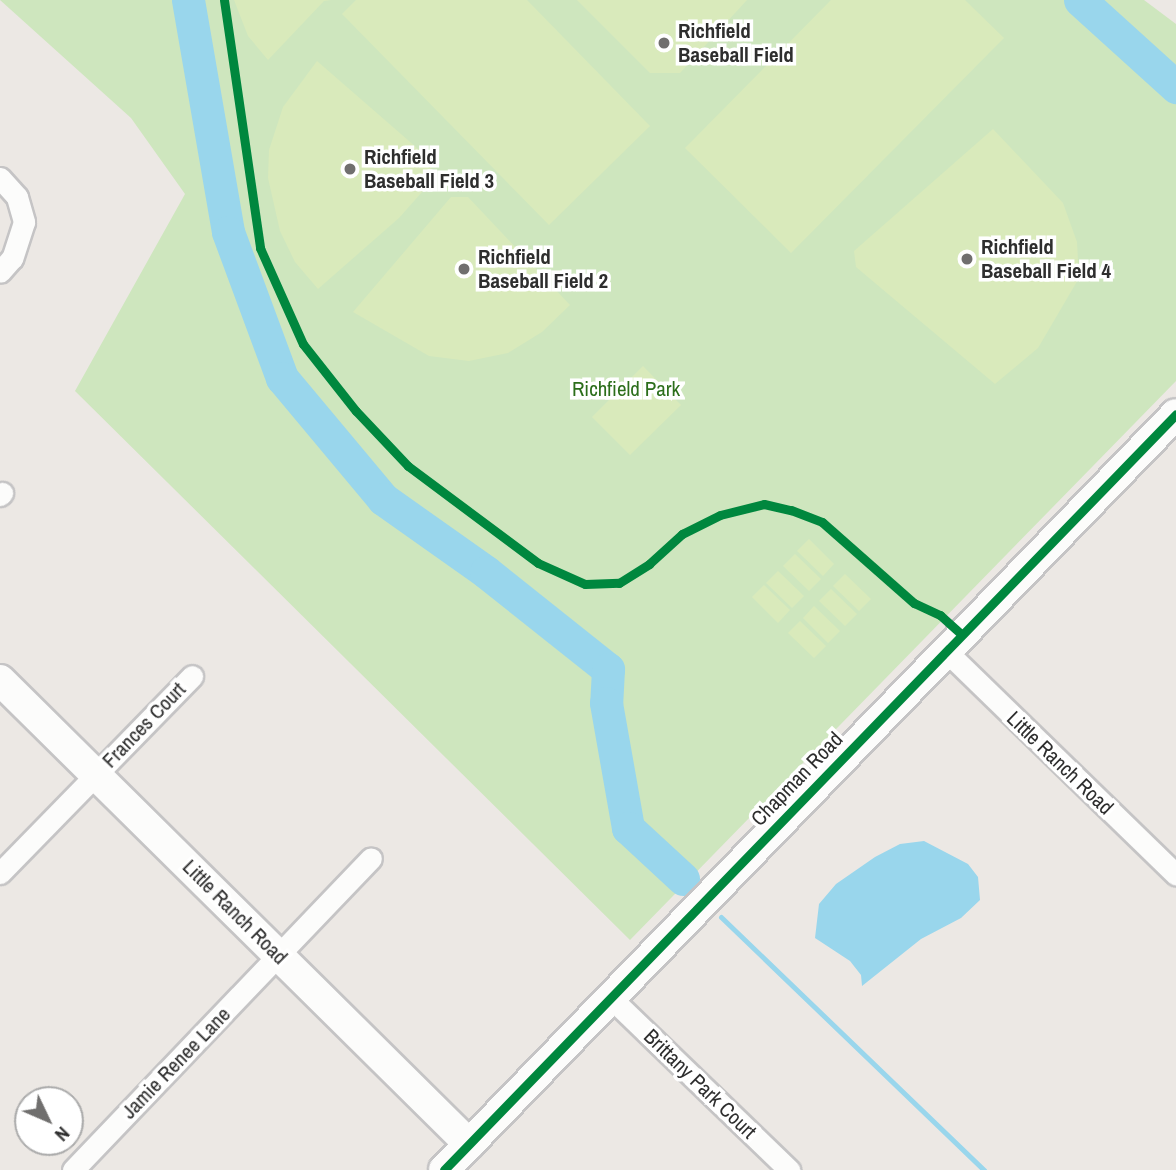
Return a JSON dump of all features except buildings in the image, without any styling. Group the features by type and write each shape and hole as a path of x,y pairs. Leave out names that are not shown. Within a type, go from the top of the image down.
{"street":[{"path":"0,178 17,197 24,222 6,265"},
{"name":"Chapman Road","path":"444,1170 1176,414"},
{"name":"Little Ranch Road","path":"945,650 1176,875"},
{"name":"Frances Court","path":"0,873 192,676"},
{"name":"Little Ranch Road","path":"0,680 469,1144"},
{"name":"Jamie Renee Lane","path":"73,1170 371,858"},
{"name":"Brittany Park Court","path":"611,998 789,1170"}],"green space":[{"name":"Richfield Park","path":"0,0 1144,0 1176,24 1176,381 630,940 75,391 185,194 131,118"},
{"path":"234,0 331,0 324,1 268,60 248,36"},
{"path":"356,0 527,0 650,126 549,225 342,14"},
{"name":"Richfield Baseball Field","path":"577,0 747,0 680,73 650,73"},
{"path":"831,0 965,0 1004,38 791,253 685,148"},
{"name":"Richfield Baseball Field 3","path":"317,61 432,161 430,183 399,218 318,289 295,262 280,231 268,178 269,150 283,107"},
{"name":"Richfield Baseball Field 4","path":"993,129 1063,203 1077,242 1079,278 1038,348 995,384 856,267 854,251"},
{"name":"Richfield Baseball Field 2","path":"451,197 468,197 570,305 542,332 508,353 469,361 429,356 353,312"},
{"path":"643,366 681,405 630,455 592,417"},
{"path":"809,539 834,564 823,576 797,551"},
{"path":"795,554 821,579 809,591 783,566"},
{"path":"778,571 804,596 792,608 766,583"},
{"path":"845,574 871,599 859,611 833,586"},
{"path":"764,585 790,610 778,623 752,597"},
{"path":"831,589 857,614 845,626 819,601"},
{"path":"814,606 840,631 828,643 803,618"},
{"path":"800,621 826,646 814,658 788,633"}],"water":[{"path":"924,841 968,864 978,877 980,900 961,918 921,939 862,986 861,975 850,961 815,938 819,904 836,884 875,857 900,844"}],"waterway":[{"path":"188,0 228,232 282,378 383,499 486,572 608,669 606,703 628,828 683,879"},
{"path":"1080,0 1176,87"},
{"path":"721,917 984,1170"}],"cycle path":[{"path":"224,0 260,248 303,344 356,411 408,466 538,563 585,584 619,583 649,564 682,534 720,515 764,504 791,510 822,522 914,603 940,615 961,634"},
{"path":"444,1170 1176,414"}],"place":[{"name":"Richfield Baseball Field","path":"664,43"},
{"name":"Richfield Baseball Field 3","path":"350,169"},
{"name":"Richfield Baseball Field 4","path":"967,259"},
{"name":"Richfield Baseball Field 2","path":"464,269"}]}
